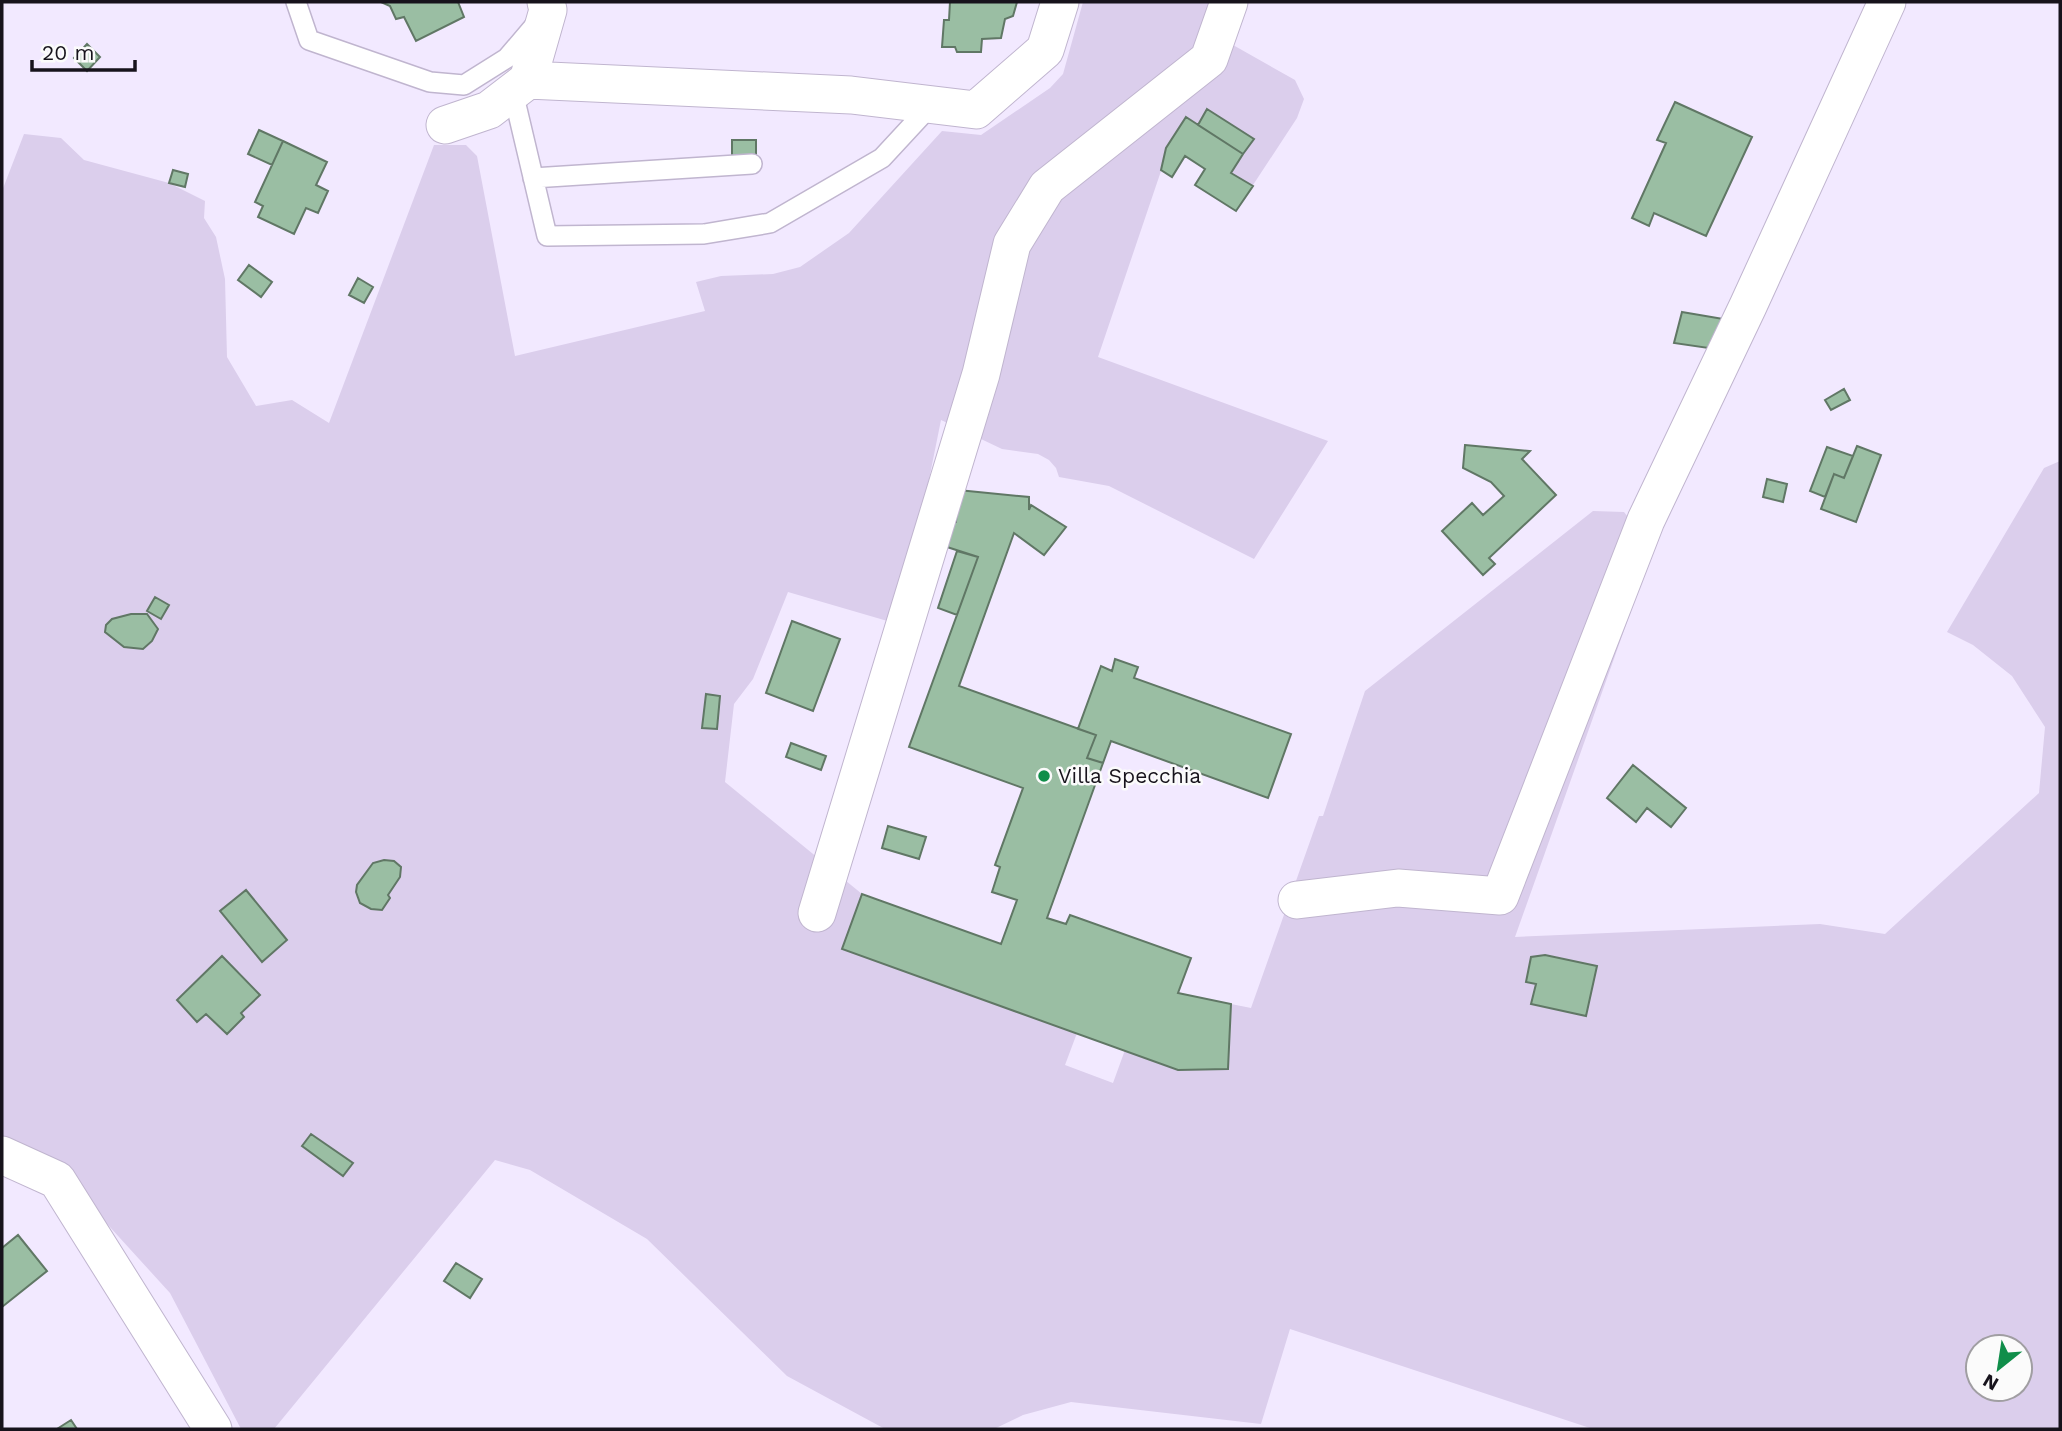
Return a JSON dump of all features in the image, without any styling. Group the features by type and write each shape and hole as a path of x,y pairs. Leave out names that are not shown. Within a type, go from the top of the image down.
{"street":[{"path":"520,86 851,95 976,110 1045,50 1059,2"},
{"path":"817,913 981,374 1012,244 1047,187 1209,59 1228,2"},
{"path":"1297,900 1398,888 1500,896 1646,520 1754,294 1887,2"},
{"path":"444,125 489,110 520,86 547,6"},
{"path":"2,1155 57,1180 213,1429"}],"lane":[{"path":"296,2 309,40 430,82 464,85 507,58 547,6"},
{"path":"520,86 533,178 547,236 704,234 770,223 882,158 932,104"},
{"path":"533,178 752,164"}],"shaded area":[{"path":"1083,2 1219,2 1210,32 1295,80 1304,99 1297,118 1236,211 1195,185 1205,169 1185,156 1172,177 1161,171 1098,357 1328,441 1254,559 1109,486 1059,477 1049,460 1038,454 1002,449 941,420 914,554 905,557 920,576 908,627 788,592 753,679 734,704 725,782 862,894 842,949 1077,1033 1065,1065 1113,1083 1125,1050 1228,1069 1231,1004 1251,1008 1319,816 1323,816 1365,691 1593,511 1624,512 1653,549 1515,937 1820,924 1885,934 2039,793 2045,727 2012,676 1973,645 1947,632 2044,468 2060,461 2060,1429 1593,1429 1290,1329 1261,1424 1071,1402 1023,1415 994,1429 885,1429 787,1376 647,1239 530,1170 495,1160 274,1429 241,1429 170,1293 68,1181 2,1139 2,191 24,134 61,138 84,160 169,183 205,201 204,218 216,237 225,279 227,357 256,406 292,400 329,423 434,145 466,145 477,156 515,356 705,311 696,282 721,276 773,274 800,267 849,233 942,131 981,135 1050,88 1063,74"}],"building":[{"path":"381,2 458,2 464,17 416,41 404,17 396,19 390,6"},
{"path":"950,2 1017,2 1013,16 1005,19 1001,38 982,39 981,52 957,52 955,47 942,47 944,20 949,20"},
{"path":"87,44 100,57 87,71 74,58"},
{"path":"1675,102 1752,137 1706,236 1654,213 1649,226 1632,218 1666,143 1657,140"},
{"path":"1207,109 1254,139 1243,154 1198,125"},
{"path":"1186,117 1243,154 1231,173 1253,186 1236,211 1195,185 1205,169 1185,156 1172,177 1161,170 1166,148"},
{"path":"259,130 283,141 272,165 248,154"},
{"path":"732,140 756,140 756,161 732,161"},
{"path":"283,141 327,162 316,185 328,191 318,213 306,208 294,234 258,217 263,206 255,202"},
{"path":"173,170 188,174 185,187 169,183"},
{"path":"249,265 272,282 261,297 238,280"},
{"path":"358,278 373,287 364,303 349,295"},
{"path":"1682,312 1735,321 1722,350 1674,343"},
{"path":"1844,389 1850,400 1831,410 1825,400"},
{"path":"1465,445 1530,451 1522,459 1556,495 1489,558 1495,564 1483,575 1442,531 1472,503 1483,515 1504,496 1491,482 1463,468"},
{"path":"1857,446 1881,455 1856,522 1821,509 1834,474 1844,478"},
{"path":"1827,447 1853,456 1844,478 1834,474 1825,497 1810,491"},
{"path":"1767,479 1787,484 1783,502 1763,497"},
{"name":"Villa Specchia","path":"958,490 1029,497 1029,510 1031,505 1066,527 1044,555 1014,533 959,686 1096,735 1087,758 1103,763 1047,918 1066,924 1070,915 1191,958 1178,993 1231,1004 1228,1069 1178,1070 842,949 862,894 1001,944 1017,900 992,892 1000,867 995,865 1023,788 909,747 978,557 947,547 950,523 956,522"},
{"path":"957,551 978,557 957,615 938,608"},
{"path":"155,597 169,605 161,619 147,611"},
{"path":"131,614 147,614 158,629 152,641 143,649 124,647 105,632 106,625 112,619"},
{"path":"792,621 840,639 813,711 766,693"},
{"path":"1115,659 1138,667 1134,678 1291,734 1268,798 1111,741 1103,763 1087,758 1096,735 1078,729 1101,666 1112,671"},
{"path":"706,694 720,696 717,729 702,728"},
{"path":"791,743 826,756 821,770 786,757"},
{"path":"1633,765 1686,808 1671,827 1647,808 1636,822 1607,798"},
{"path":"888,826 926,837 919,859 882,848"},
{"path":"394,861 401,867 400,877 382,910 371,909 360,903 356,892 357,885 373,863"},
{"path":"246,890 287,940 262,962 220,911"},
{"path":"1545,955 1597,966 1586,1016 1531,1004 1536,984 1526,982 1531,957"},
{"path":"222,956 260,995 241,1013 244,1017 227,1034 206,1014 197,1022 177,1000"},
{"path":"311,1134 353,1163 343,1176 302,1146"},
{"path":"18,1235 47,1271 2,1307 2,1248"},
{"path":"456,1263 482,1279 470,1298 444,1281"},
{"path":"71,1420 77,1429 57,1429"}],"place":[{"name":"Villa Specchia","path":"1044,776"}]}
